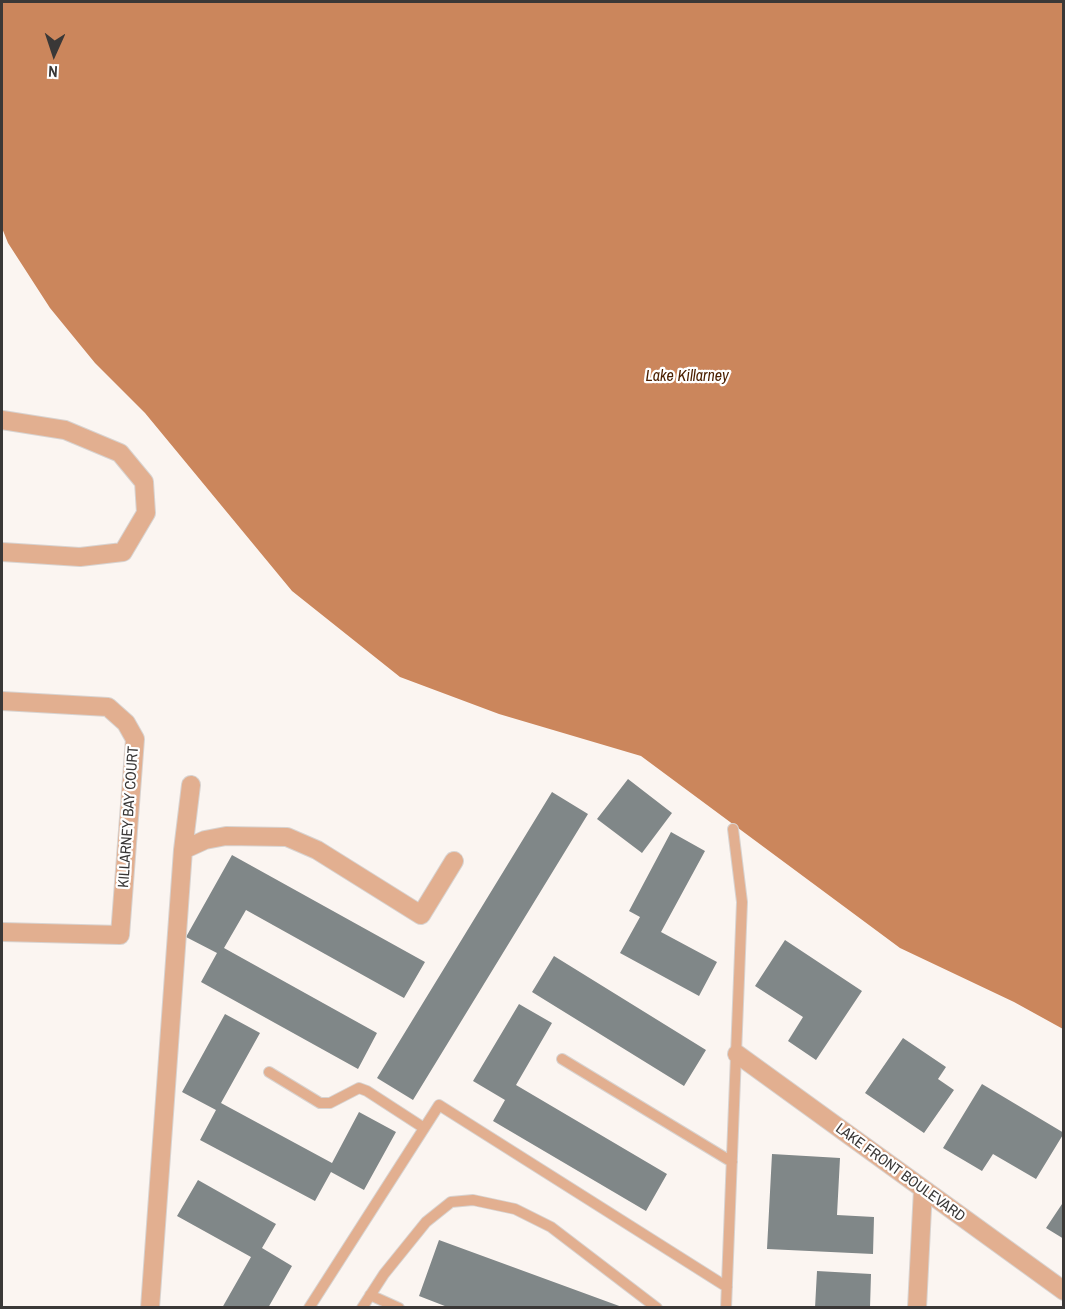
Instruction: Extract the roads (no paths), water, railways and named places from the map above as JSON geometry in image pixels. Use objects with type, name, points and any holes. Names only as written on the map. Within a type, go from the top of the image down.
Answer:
[{"type":"street","points":[[2,420],[65,430],[120,453],[144,482],[146,513],[123,552],[80,557],[2,552]]},
{"type":"street","name":"KILLARNEY BAY COURT","points":[[2,701],[108,707],[126,723],[135,739],[120,935],[2,932]]},
{"type":"street","points":[[150,1308],[183,850],[191,785]]},
{"type":"street","points":[[183,850],[206,840],[226,836],[287,837],[317,850],[421,915],[454,861]]},
{"type":"street","name":"LAKE FRONT BOULEVARD","points":[[737,1054],[1064,1291]]},
{"type":"street","points":[[917,1308],[923,1189]]},
{"type":"lane","points":[[726,1308],[742,902],[733,829]]},
{"type":"lane","points":[[562,1059],[732,1162]]},
{"type":"lane","points":[[269,1072],[320,1103],[330,1104],[359,1088],[424,1128]]},
{"type":"lane","points":[[309,1308],[439,1105],[727,1287]]},
{"type":"lane","points":[[362,1308],[426,1222],[451,1202],[473,1200],[515,1209],[551,1227],[657,1308]]},
{"type":"lane","points":[[370,1295],[399,1308]]},
{"type":"water","name":"Lake Killarney","points":[[2,2],[1063,2],[1063,1029],[1014,1002],[900,948],[641,756],[499,714],[400,677],[292,591],[145,413],[95,363],[50,308],[8,243],[2,228]]}]
